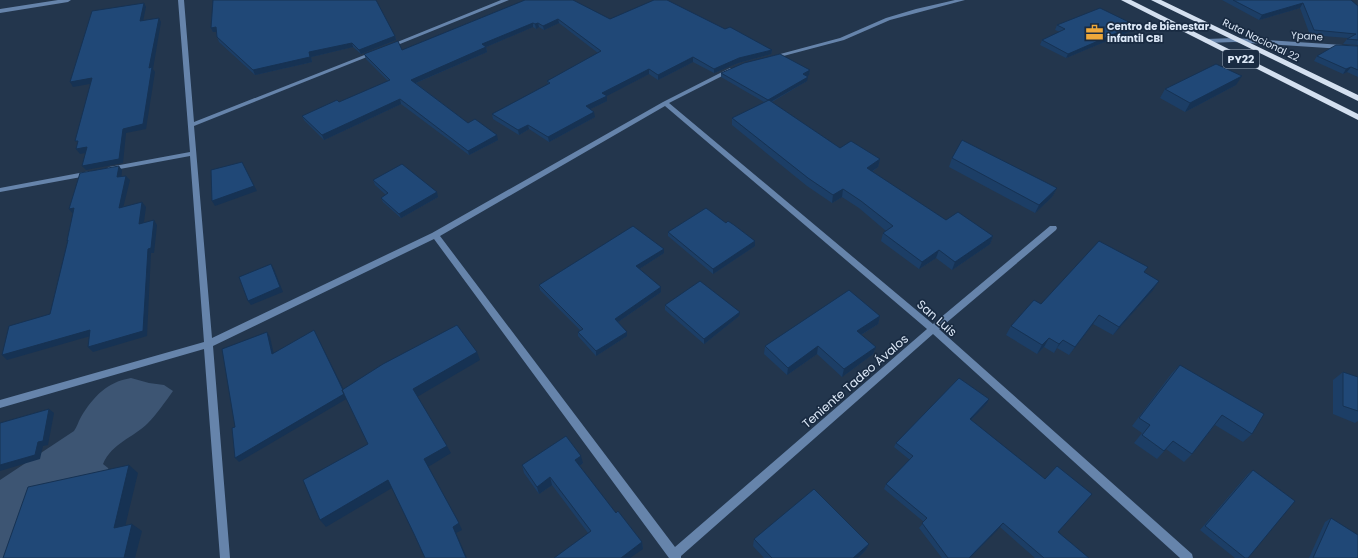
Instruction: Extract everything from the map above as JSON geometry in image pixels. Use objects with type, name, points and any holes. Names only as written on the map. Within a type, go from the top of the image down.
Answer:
[{"type":"highway","name":"PY22","points":[[1125,0],[1358,117]]},
{"type":"highway","name":"Ruta Nacional 22","points":[[1155,0],[1234,40],[1358,98]]},
{"type":"street","points":[[0,11],[68,0]]},
{"type":"street","points":[[181,0],[225,558]]},
{"type":"street","points":[[191,125],[506,0]]},
{"type":"street","points":[[762,60],[842,39],[888,19],[918,10],[962,0]]},
{"type":"street","name":"Ypane","points":[[1206,41],[1234,40],[1358,48]]},
{"type":"street","points":[[0,404],[208,344],[435,235],[665,103],[734,68]]},
{"type":"street","name":"San Luis","points":[[665,103],[933,329],[1188,558]]},
{"type":"street","points":[[0,190],[193,153]]},
{"type":"street","name":"Teniente Tadeo Ávalos","points":[[675,557],[933,329],[1053,228]]},
{"type":"street","points":[[435,235],[675,557]]},
{"type":"shaded area","points":[[131,378],[164,385],[173,391],[148,423],[117,446],[107,457],[103,464],[108,468],[110,473],[6,558],[0,558],[0,480],[74,431],[90,403],[108,387],[122,380]]},
{"type":"building","points":[[213,0],[376,0],[395,36],[359,50],[352,43],[309,52],[310,57],[253,70],[217,37],[216,27],[211,28]]},
{"type":"building","points":[[525,0],[573,0],[610,19],[654,0],[667,0],[725,29],[730,27],[772,50],[739,58],[714,69],[693,57],[658,75],[649,69],[602,93],[607,96],[586,106],[594,112],[548,137],[528,125],[518,130],[492,114],[550,83],[547,81],[601,51],[558,19],[543,26],[538,23],[533,23],[482,44],[486,47],[411,80],[468,123],[475,119],[497,135],[468,151],[400,99],[322,135],[302,116],[337,100],[339,102],[390,80],[364,54],[398,41],[402,50]]},
{"type":"building","points":[[1233,0],[1351,0],[1358,6],[1358,40],[1347,39],[1356,34],[1314,30],[1303,3],[1262,15]]},
{"type":"building","points":[[144,3],[140,21],[159,18],[149,68],[152,67],[143,124],[123,129],[119,159],[82,166],[87,147],[76,149],[78,141],[75,141],[92,78],[70,82],[92,11]]},
{"type":"building","points":[[1100,8],[1135,25],[1068,54],[1042,40],[1065,29],[1057,25]]},
{"type":"building","points":[[1336,45],[1358,46],[1358,70],[1351,67],[1346,69],[1317,56]]},
{"type":"building","points":[[780,54],[810,70],[803,74],[808,77],[768,100],[721,73],[744,63]]},
{"type":"building","points":[[1216,64],[1242,76],[1190,103],[1165,89]]},
{"type":"building","points":[[769,100],[840,148],[851,141],[880,159],[867,168],[946,220],[958,212],[993,236],[955,262],[939,250],[922,262],[883,233],[893,226],[861,201],[843,189],[833,195],[808,178],[732,118]]},
{"type":"building","points":[[962,140],[1057,188],[1039,205],[952,158]]},
{"type":"building","points":[[242,162],[254,186],[212,201],[211,170]]},
{"type":"building","points":[[402,164],[437,192],[399,214],[381,198],[388,193],[373,180]]},
{"type":"building","points":[[119,166],[117,177],[126,176],[119,208],[142,202],[139,224],[154,220],[151,248],[148,249],[143,331],[88,347],[90,330],[2,355],[9,326],[50,314],[68,240],[67,241],[74,208],[69,209],[80,173]]},
{"type":"building","points":[[706,208],[726,223],[728,221],[734,225],[755,241],[713,269],[668,232]]},
{"type":"building","points":[[633,226],[664,249],[636,266],[661,287],[615,319],[627,332],[596,351],[578,332],[583,329],[539,285]]},
{"type":"building","points":[[1099,241],[1148,267],[1144,272],[1159,281],[1119,327],[1099,315],[1075,347],[1063,340],[1059,344],[1049,338],[1042,345],[1011,326],[1034,300],[1041,304]]},
{"type":"building","points":[[271,264],[280,287],[248,301],[239,277]]},
{"type":"building","points":[[700,281],[740,312],[704,339],[665,305]]},
{"type":"building","points":[[849,290],[880,316],[857,331],[876,347],[844,369],[818,346],[788,368],[765,346]]},
{"type":"building","points":[[457,325],[477,352],[413,389],[447,446],[424,459],[459,523],[453,527],[466,558],[425,558],[388,480],[320,520],[303,480],[368,444],[342,390],[383,364]]},
{"type":"building","points":[[314,330],[344,394],[235,458],[232,428],[235,427],[222,349],[267,332],[272,354]]},
{"type":"building","points":[[1180,365],[1264,414],[1252,434],[1222,415],[1192,454],[1173,441],[1164,451],[1142,435],[1150,425],[1139,418]]},
{"type":"building","points":[[1343,372],[1358,377],[1358,411],[1343,406]]},
{"type":"building","points":[[959,378],[989,399],[970,419],[1045,479],[1057,466],[1092,494],[1058,532],[1089,558],[1044,558],[1003,523],[969,558],[948,558],[922,523],[927,518],[886,484],[913,456],[896,443]]},
{"type":"building","points":[[49,409],[43,441],[38,442],[35,455],[0,465],[0,423]]},
{"type":"building","points":[[566,436],[581,456],[575,460],[616,513],[618,511],[642,542],[621,558],[554,558],[591,531],[550,477],[537,487],[522,465]]},
{"type":"building","points":[[129,465],[114,528],[132,524],[124,558],[3,558],[28,487]]},
{"type":"building","points":[[1253,470],[1295,501],[1248,558],[1245,558],[1205,526]]},
{"type":"building","points":[[814,489],[869,544],[853,558],[772,558],[754,539]]},
{"type":"building","points":[[1331,518],[1358,535],[1358,558],[1313,558]]},
{"type":"place","name":"Centro de bienestar infantil CBI","points":[[1094,32]]}]
